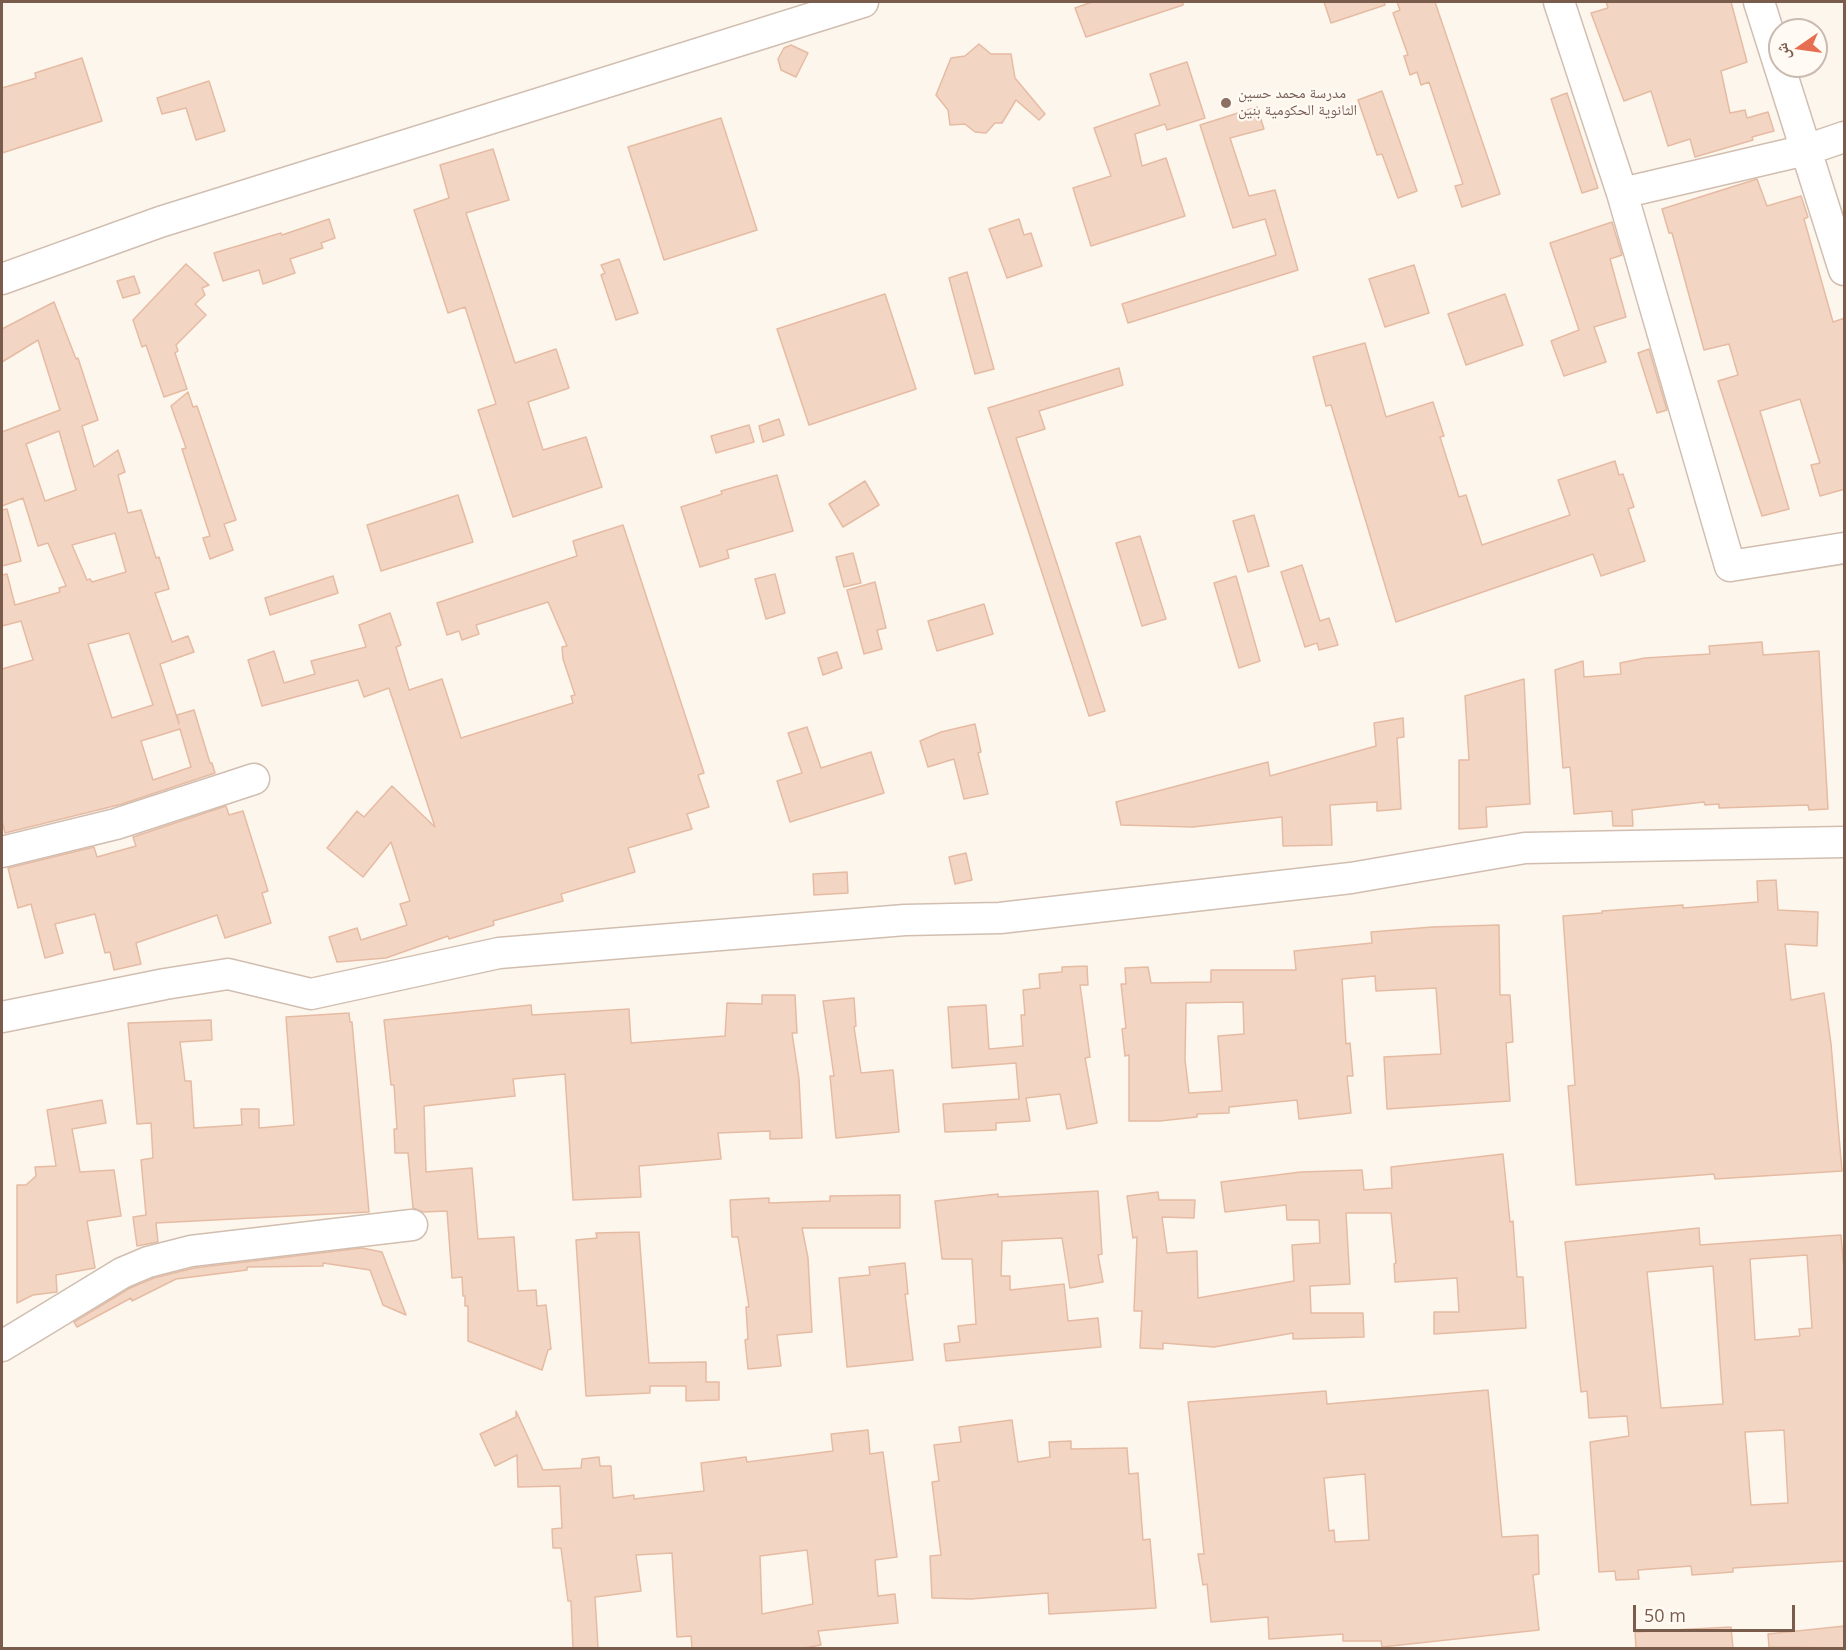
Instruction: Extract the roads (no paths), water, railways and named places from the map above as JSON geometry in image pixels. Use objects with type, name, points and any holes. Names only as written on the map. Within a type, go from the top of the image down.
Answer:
[{"type":"street","points":[[2,279],[160,222],[863,2]]},
{"type":"street","points":[[1559,2],[1622,192],[1730,566],[1845,549]]},
{"type":"street","points":[[1759,2],[1845,270]]},
{"type":"street","points":[[1622,192],[1806,150],[1845,137]]},
{"type":"street","points":[[2,852],[116,824],[254,779]]},
{"type":"street","points":[[2,1017],[165,984],[228,974],[311,994],[499,953],[905,920],[1000,918],[1351,878],[1525,848],[1845,842]]},
{"type":"street","points":[[2,1346],[122,1273],[148,1262],[191,1251],[412,1225]]},
{"type":"place","name":"مدرسة محمد حسين الثانوية الحكومية بنين","points":[[1226,103]]}]
